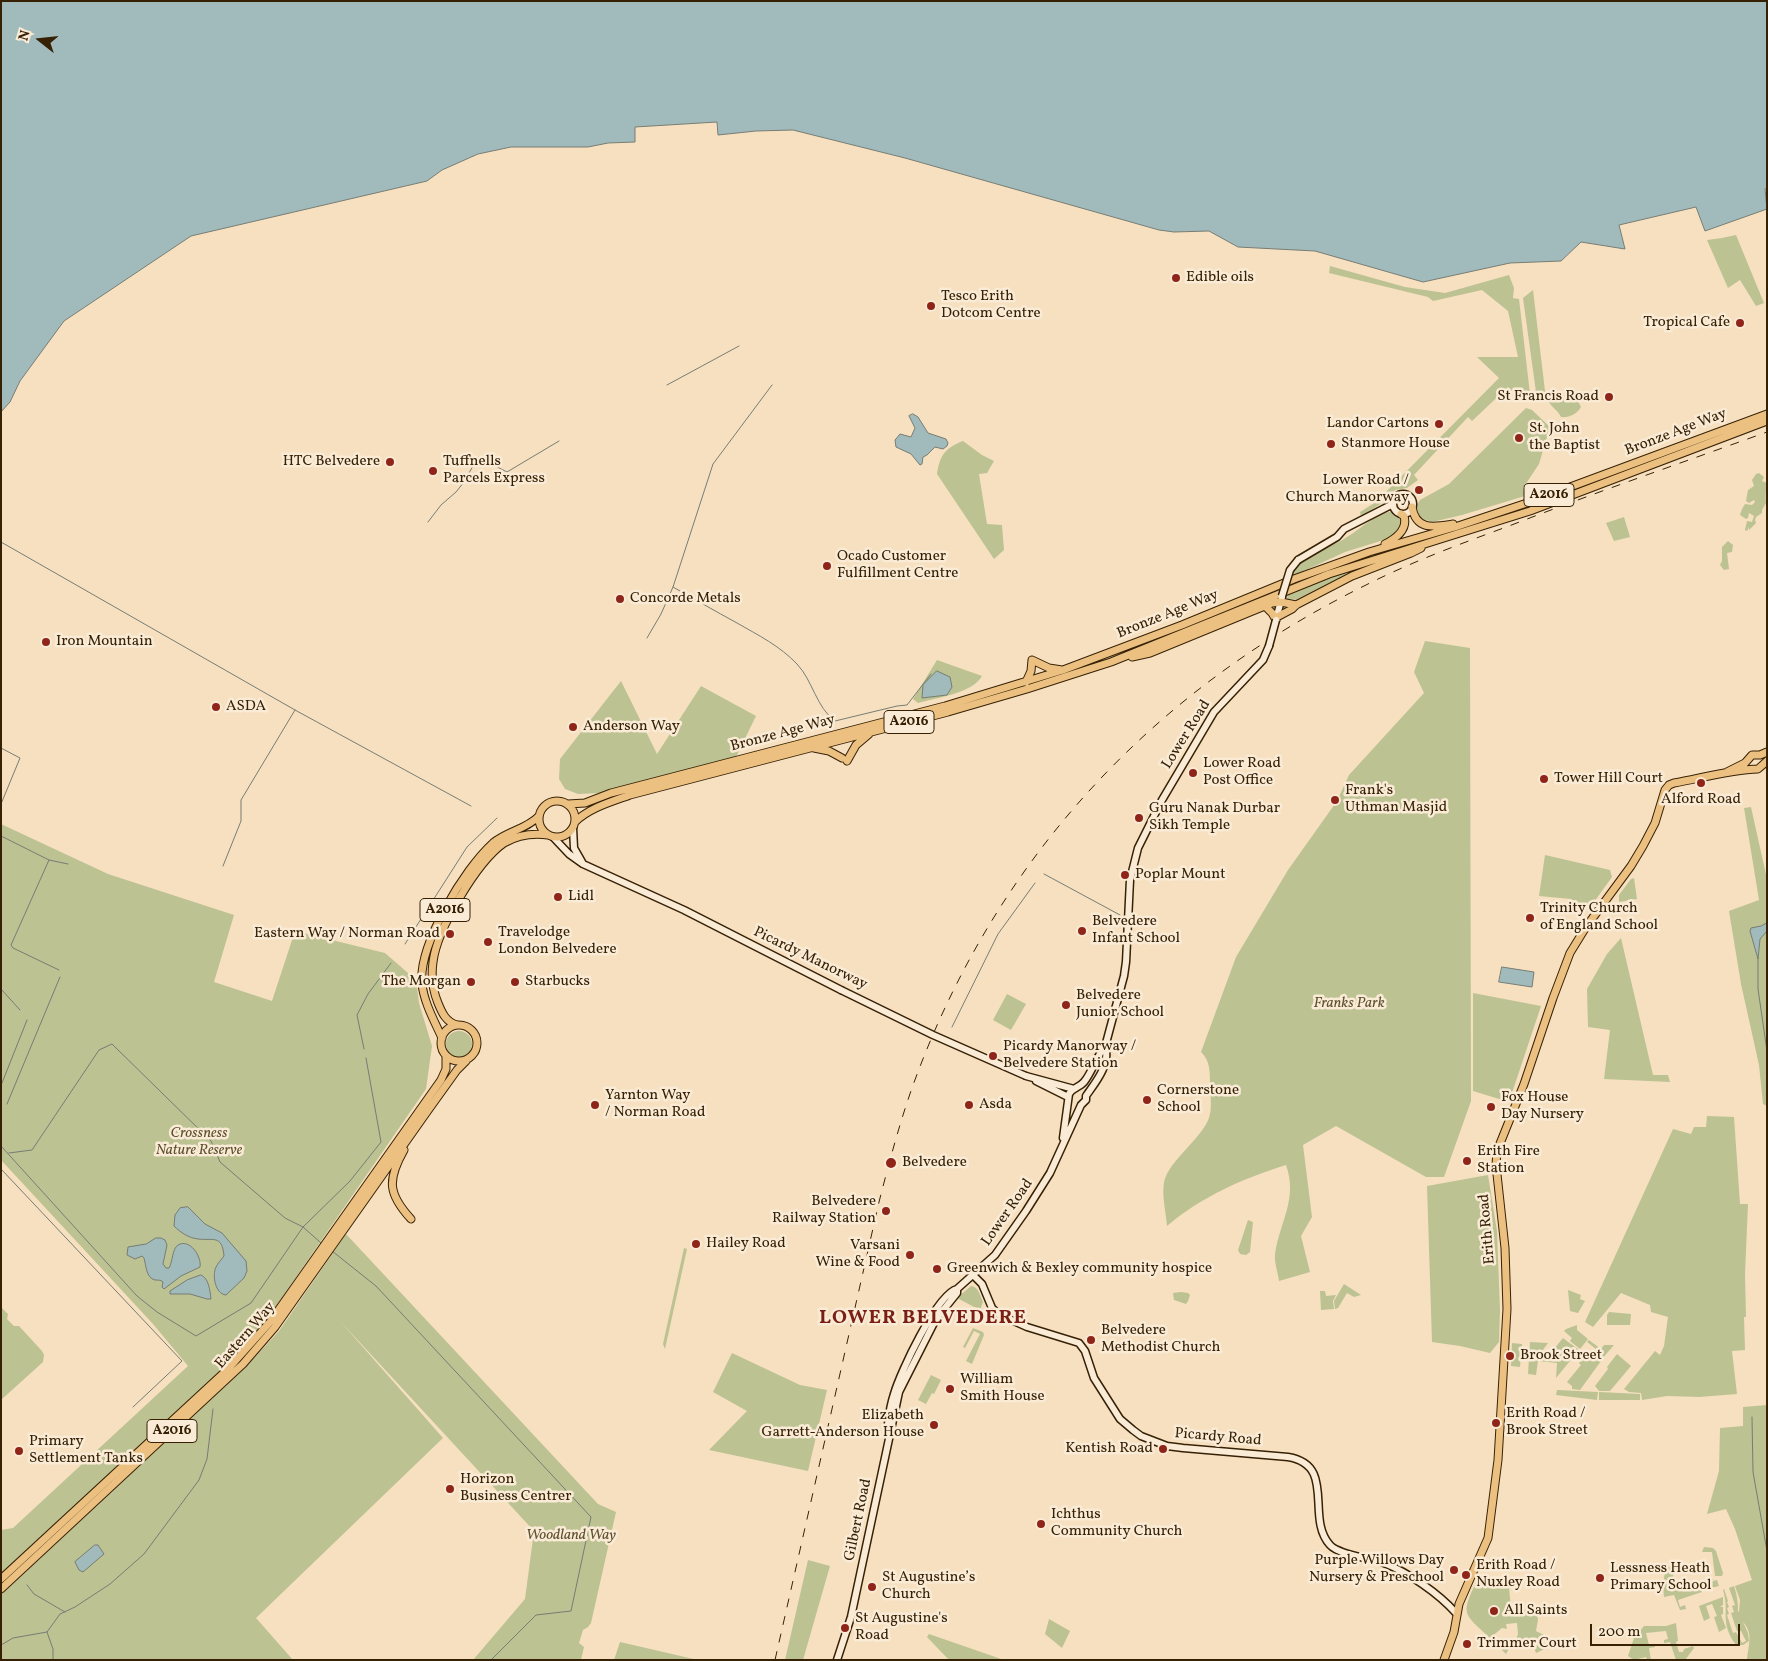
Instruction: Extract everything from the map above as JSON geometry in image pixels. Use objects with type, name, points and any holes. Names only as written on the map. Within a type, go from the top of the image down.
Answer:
[{"type":"main road","name":"Bronze Age Way","points":[[568,804],[575,805],[610,793],[945,706],[1094,660],[1182,626],[1294,579],[1369,552],[1536,500],[1767,414]]},
{"type":"main road","name":"Bronze Age Way","points":[[574,825],[581,816],[630,795],[872,732],[1027,689],[1111,662],[1305,583],[1436,539],[1530,511],[1767,421]]},
{"type":"main road","points":[[1369,552],[1396,538],[1405,524],[1404,516],[1396,510],[1394,504],[1396,497],[1404,494],[1410,497],[1416,518],[1420,523],[1427,526],[1473,521]]},
{"type":"main road","name":"Lower Road","points":[[1062,1147],[1069,1094],[1091,1072],[1101,1051],[1105,1047],[1124,976],[1132,868],[1141,841],[1162,800],[1214,712],[1262,660],[1269,646],[1290,570],[1298,560],[1337,537],[1344,529],[1394,504]]},
{"type":"main road","points":[[1401,514],[1408,512],[1412,507]]},
{"type":"main road","points":[[1265,606],[1276,618],[1332,585],[1411,553],[1436,539]]},
{"type":"main road","points":[[1111,662],[1150,653],[1281,599],[1296,605]]},
{"type":"main road","points":[[1026,682],[1031,671],[1032,660],[1049,668],[1063,670]]},
{"type":"main road","points":[[813,748],[829,751],[845,759],[856,745],[872,732]]},
{"type":"main road","points":[[1763,753],[1765,762],[1758,769],[1752,768],[1738,772],[1727,772],[1745,763],[1754,754],[1763,753]]},
{"type":"main road","points":[[1748,760],[1749,766],[1752,768]]},
{"type":"main road","name":"Erith Road","points":[[1444,1660],[1454,1632],[1456,1613],[1461,1598],[1488,1538],[1499,1450],[1507,1309],[1504,1238],[1496,1165],[1498,1151],[1524,1084],[1570,952],[1643,846],[1655,823],[1667,787],[1674,783],[1727,772]]},
{"type":"main road","points":[[574,825],[563,836],[551,836],[539,825],[539,816],[542,809],[551,802],[558,801],[568,804],[574,811],[574,825],[573,841],[574,848],[583,864]]},
{"type":"main road","name":"A2016","points":[[442,1038],[422,985],[424,961],[438,925],[452,897],[482,854],[496,841],[517,829],[533,823],[539,816]]},
{"type":"main road","name":"A2016","points":[[457,1025],[448,1021],[443,1015],[435,995],[433,962],[442,932],[456,904],[473,878],[496,850],[505,843],[522,836],[540,834],[551,836]]},
{"type":"main road","name":"Picardy Manorway","points":[[551,836],[569,854],[583,864],[666,902],[933,1035],[1026,1076],[1069,1099]]},
{"type":"main road","points":[[457,1025],[466,1026],[471,1029],[477,1039],[476,1051],[466,1061],[456,1062],[446,1056],[442,1047],[442,1038],[447,1029],[457,1025]]},
{"type":"main road","name":"Lower Road","points":[[960,1286],[995,1255],[1050,1173],[1081,1105],[1086,1100],[1086,1096],[1105,1062],[1107,1053],[1105,1047]]},
{"type":"main road","name":"Eastern Way","points":[[332,1240],[441,1080],[446,1069],[446,1056]]},
{"type":"main road","name":"Eastern Way","points":[[1,1579],[228,1369],[270,1322],[457,1070],[466,1061]]},
{"type":"main road","name":"Picardy Manorway","points":[[1026,1076],[1076,1088]]},
{"type":"main road","points":[[1076,1088],[1083,1090],[1086,1096]]},
{"type":"main road","points":[[1069,1099],[1074,1105],[1081,1105]]},
{"type":"main road","points":[[411,1219],[398,1204],[394,1196],[393,1178],[401,1156],[429,1109]]},
{"type":"main road","name":"Eastern Way","points":[[1,1589],[243,1364],[275,1327],[322,1254]]},
{"type":"main road","name":"Picardy Road","points":[[973,1275],[982,1284],[992,1308],[998,1314],[1027,1327],[1079,1343],[1085,1351],[1094,1378],[1120,1419],[1141,1436],[1166,1446],[1288,1457],[1307,1463],[1311,1467],[1317,1481],[1320,1528],[1331,1546],[1339,1552],[1373,1560],[1401,1571],[1447,1603],[1456,1613]]},
{"type":"main road","name":"Gilbert Road","points":[[837,1660],[851,1617],[890,1428],[888,1424],[891,1404],[900,1377],[932,1315],[943,1300],[960,1286]]},
{"type":"green space","points":[[1736,235],[1764,303],[1756,306],[1740,280],[1728,288],[1707,240]]},
{"type":"green space","points":[[1330,266],[1405,287],[1445,293],[1509,275],[1514,288],[1513,298],[1519,299],[1530,394],[1522,400],[1508,387],[1472,421],[1468,417],[1414,475],[1418,480],[1407,488],[1395,490],[1387,500],[1361,516],[1360,512],[1376,502],[1499,378],[1477,357],[1518,357],[1508,311],[1482,290],[1433,301],[1428,297],[1329,273]]},
{"type":"green space","points":[[1533,290],[1545,391],[1549,396],[1536,392],[1523,298]]},
{"type":"green space","points":[[1576,397],[1581,407],[1575,414],[1567,417],[1561,417],[1548,400]]},
{"type":"green space","points":[[1526,408],[1532,410],[1550,427],[1539,464],[1523,488],[1525,496],[1432,522],[1420,518],[1416,506],[1420,500],[1449,484]]},
{"type":"green space","points":[[963,441],[994,461],[987,473],[979,474],[987,524],[1002,525],[1004,550],[994,559],[937,474],[944,453],[952,446]]},
{"type":"green space","points":[[1759,473],[1764,477],[1762,481],[1767,483],[1766,503],[1762,513],[1756,517],[1756,523],[1749,530],[1749,527],[1747,531],[1745,530],[1747,521],[1752,522],[1754,516],[1749,513],[1746,519],[1740,515],[1745,504],[1752,505],[1755,502],[1754,500],[1749,503],[1746,501],[1748,490],[1754,486],[1752,480]]},
{"type":"green space","points":[[1394,511],[1400,515],[1401,521],[1399,531],[1390,538],[1345,552],[1293,576],[1293,572],[1298,565],[1311,555],[1340,541],[1375,518]]},
{"type":"green space","points":[[1624,517],[1630,537],[1614,541],[1606,523]]},
{"type":"green space","points":[[1728,541],[1733,545],[1732,552],[1727,553],[1729,569],[1724,570],[1720,565],[1722,561],[1722,547]]},
{"type":"green space","points":[[1389,556],[1389,558],[1347,574],[1298,600],[1287,599],[1288,593],[1304,586]]},
{"type":"green space","name":"Franks Park","points":[[1425,641],[1470,648],[1471,1101],[1444,1177],[1426,1177],[1336,1126],[1303,1145],[1312,1217],[1301,1236],[1310,1272],[1279,1281],[1275,1254],[1289,1199],[1289,1177],[1286,1165],[1254,1176],[1209,1197],[1167,1226],[1163,1194],[1164,1181],[1170,1169],[1208,1121],[1211,1103],[1210,1071],[1208,1062],[1201,1052],[1236,957],[1288,870],[1337,801],[1349,775],[1424,693],[1414,672]]},
{"type":"green space","points":[[937,660],[982,676],[971,687],[963,691],[918,703],[913,699]]},
{"type":"green space","points":[[621,681],[657,754],[701,686],[756,716],[736,757],[600,793],[578,794],[565,789],[559,779],[560,759]]},
{"type":"green space","points":[[1751,807],[1767,879],[1767,1106],[1763,1104],[1759,1065],[1741,984],[1729,911],[1759,900],[1744,808]]},
{"type":"green space","name":"Crossness Nature Reserve","points":[[1,824],[108,874],[234,915],[214,982],[272,1001],[295,931],[385,953],[416,980],[419,1003],[432,1046],[426,1089],[265,1322],[226,1366],[1,1574],[1,1530],[13,1528],[188,1366],[153,1324],[1,1160]]},
{"type":"green space","points":[[1545,855],[1610,870],[1612,877],[1589,909],[1571,899],[1539,896]]},
{"type":"green space","points":[[1634,878],[1637,899],[1619,902],[1619,895],[1631,879]]},
{"type":"green space","points":[[1621,938],[1653,1075],[1668,1075],[1670,1082],[1604,1079],[1610,1030],[1588,1027],[1587,989],[1607,954]]},
{"type":"green space","points":[[1473,993],[1541,1006],[1509,1102],[1473,1091]]},
{"type":"green space","points":[[1007,994],[1026,1004],[1011,1030],[993,1020]]},
{"type":"green space","points":[[459,1031],[468,1035],[472,1044],[468,1053],[459,1057],[450,1053],[446,1044],[450,1035]]},
{"type":"green space","points":[[1707,1116],[1734,1117],[1740,1204],[1748,1204],[1745,1274],[1746,1317],[1744,1317],[1745,1350],[1732,1351],[1737,1394],[1699,1397],[1667,1396],[1642,1400],[1641,1393],[1629,1392],[1624,1389],[1655,1351],[1660,1355],[1664,1346],[1668,1317],[1651,1312],[1650,1305],[1621,1293],[1593,1327],[1585,1322],[1673,1129],[1691,1134],[1694,1127],[1706,1127]]},
{"type":"green space","points":[[1488,1175],[1497,1231],[1500,1311],[1499,1342],[1490,1353],[1432,1342],[1427,1186]]},
{"type":"green space","points":[[1248,1220],[1253,1222],[1250,1252],[1246,1255],[1240,1254],[1238,1250]]},
{"type":"green space","name":"Woodland Way","points":[[346,1234],[598,1504],[616,1512],[591,1623],[583,1630],[579,1643],[584,1647],[581,1660],[473,1660],[525,1599],[534,1531],[340,1321],[443,1438],[256,1618],[293,1660],[1,1660],[1,1595],[245,1368],[279,1331]]},
{"type":"green space","points":[[684,1248],[687,1249],[665,1349],[663,1344]]},
{"type":"green space","points":[[1344,1284],[1361,1295],[1354,1297],[1347,1293],[1338,1308],[1335,1309],[1334,1301]]},
{"type":"green space","points":[[971,1286],[978,1290],[983,1302],[980,1310],[957,1298]]},
{"type":"green space","points":[[1568,1290],[1581,1295],[1580,1299],[1585,1301],[1578,1313],[1570,1311]]},
{"type":"green space","points":[[1320,1291],[1325,1291],[1326,1296],[1336,1295],[1333,1301],[1334,1309],[1321,1310]]},
{"type":"green space","points":[[1181,1292],[1190,1295],[1186,1304],[1174,1300],[1173,1293]]},
{"type":"green space","points":[[1,1307],[8,1314],[7,1319],[14,1326],[19,1326],[44,1355],[43,1362],[1,1400]]},
{"type":"green space","points":[[1609,1312],[1631,1314],[1630,1325],[1607,1325],[1607,1315]]},
{"type":"green space","points":[[1577,1325],[1577,1330],[1588,1339],[1580,1349],[1570,1341],[1572,1338],[1564,1331]]},
{"type":"green space","points":[[973,1328],[983,1332],[984,1335],[972,1364],[966,1361],[980,1334],[974,1331],[965,1348],[963,1347]]},
{"type":"green space","points":[[1563,1338],[1579,1350],[1556,1378],[1557,1363],[1538,1361],[1536,1375],[1528,1374],[1530,1342],[1548,1343],[1539,1355],[1545,1360]]},
{"type":"green space","points":[[1589,1340],[1601,1349],[1604,1345],[1614,1345],[1602,1359],[1594,1353],[1596,1349],[1587,1342]]},
{"type":"green space","points":[[1512,1343],[1522,1344],[1520,1367],[1511,1366]]},
{"type":"green space","points":[[1589,1351],[1601,1361],[1580,1390],[1572,1389],[1572,1386],[1567,1382],[1581,1365],[1579,1363]]},
{"type":"green space","points":[[732,1353],[800,1385],[827,1390],[808,1471],[709,1450],[747,1411],[713,1392]]},
{"type":"green space","points":[[1617,1354],[1631,1366],[1610,1391],[1599,1391],[1595,1386]]},
{"type":"green space","points":[[931,1375],[941,1380],[926,1404],[918,1400]]},
{"type":"green space","points":[[1557,1390],[1598,1392],[1597,1400],[1556,1395]]},
{"type":"green space","points":[[1599,1392],[1640,1394],[1640,1400],[1599,1400]]},
{"type":"green space","points":[[1767,1405],[1767,1660],[1747,1660],[1750,1640],[1748,1631],[1743,1622],[1749,1641],[1743,1645],[1736,1645],[1726,1623],[1723,1590],[1728,1601],[1729,1607],[1727,1608],[1729,1614],[1727,1615],[1733,1633],[1736,1632],[1742,1643],[1746,1641],[1741,1631],[1737,1631],[1731,1613],[1734,1612],[1732,1606],[1735,1605],[1729,1588],[1734,1586],[1739,1612],[1740,1600],[1735,1586],[1752,1580],[1735,1529],[1726,1509],[1707,1514],[1719,1471],[1720,1428],[1743,1426],[1743,1407]]},
{"type":"green space","points":[[1704,1547],[1713,1548],[1716,1551],[1723,1573],[1722,1576],[1715,1576],[1712,1552],[1702,1552]]},
{"type":"green space","points":[[808,1560],[830,1566],[803,1660],[785,1660]]},
{"type":"green space","points":[[1666,1566],[1673,1568],[1673,1584],[1714,1579],[1709,1582],[1717,1580],[1719,1586],[1702,1590],[1702,1592],[1678,1600],[1680,1607],[1685,1605],[1686,1609],[1680,1610],[1674,1595],[1664,1597],[1663,1584]]},
{"type":"green space","points":[[1477,1580],[1507,1585],[1509,1587],[1511,1610],[1536,1609],[1538,1620],[1536,1631],[1546,1636],[1543,1641],[1547,1648],[1536,1653],[1534,1647],[1538,1645],[1534,1639],[1530,1639],[1511,1645],[1506,1654],[1492,1640],[1494,1638],[1509,1640],[1510,1637],[1513,1641],[1517,1641],[1517,1623],[1506,1624],[1507,1629],[1502,1628],[1490,1638],[1474,1623],[1469,1617],[1467,1607]]},
{"type":"green space","points":[[1723,1597],[1723,1605],[1720,1607],[1723,1607],[1723,1614],[1721,1615],[1726,1628],[1719,1632],[1714,1617],[1717,1616],[1712,1604],[1706,1606],[1710,1618],[1704,1621],[1699,1606]]},
{"type":"green space","points":[[1049,1619],[1070,1631],[1062,1648],[1045,1634]]},
{"type":"green space","points":[[1676,1623],[1678,1641],[1676,1642],[1679,1652],[1683,1652],[1684,1649],[1693,1646],[1694,1648],[1685,1660],[1676,1660],[1670,1642],[1664,1643],[1664,1640],[1668,1639],[1666,1631],[1646,1633],[1649,1645],[1655,1644],[1655,1647],[1649,1648],[1651,1660],[1647,1660],[1646,1657],[1634,1660],[1628,1656],[1634,1638],[1644,1626],[1666,1626]]},
{"type":"green space","points":[[929,1634],[1004,1660],[949,1660],[927,1637]]},
{"type":"green space","points":[[620,1642],[698,1660],[614,1660]]},
{"type":"water","points":[[1,1],[1767,1],[1767,188],[1765,189],[1767,209],[1705,231],[1696,207],[1619,225],[1625,249],[1581,242],[1561,261],[1510,263],[1423,282],[1315,251],[1238,247],[1209,231],[1174,232],[1159,230],[905,158],[793,130],[718,135],[717,122],[635,127],[635,142],[608,143],[588,147],[511,147],[478,154],[442,170],[427,181],[191,236],[64,321],[20,381],[10,402],[1,412]]},
{"type":"water","points":[[913,414],[918,417],[928,433],[946,439],[948,443],[943,449],[935,447],[923,457],[922,464],[920,465],[911,454],[896,447],[895,440],[900,434],[911,437],[915,428],[909,416]]},
{"type":"water","points":[[937,671],[950,677],[952,687],[947,695],[922,698],[923,685]]},
{"type":"water","points":[[1767,923],[1767,931],[1760,939],[1758,959],[1750,931],[1751,928]]},
{"type":"water","points":[[1502,967],[1534,972],[1532,987],[1499,982]]},
{"type":"water","points":[[188,1207],[205,1224],[222,1233],[246,1261],[247,1271],[244,1278],[226,1295],[219,1291],[215,1284],[215,1270],[224,1256],[219,1241],[191,1238],[174,1226],[175,1215],[180,1208]]},
{"type":"water","points":[[156,1238],[165,1240],[167,1245],[163,1264],[166,1268],[169,1268],[176,1247],[182,1244],[191,1246],[199,1258],[200,1267],[181,1276],[164,1289],[162,1287],[163,1282],[150,1277],[142,1256],[135,1259],[127,1255],[128,1247],[146,1244]]},
{"type":"water","points":[[201,1275],[210,1289],[211,1299],[190,1294],[170,1294],[170,1291],[187,1280]]},
{"type":"water","points":[[95,1545],[98,1545],[104,1554],[83,1572],[79,1570],[75,1562]]},
{"type":"waterway","points":[[667,385],[739,346]]},
{"type":"waterway","points":[[647,638],[661,614],[673,587],[713,464],[772,385]]},
{"type":"waterway","points":[[428,522],[441,505],[464,482],[478,457],[507,472],[559,441]]},
{"type":"waterway","points":[[1,542],[295,710],[471,806]]},
{"type":"waterway","points":[[673,587],[776,646],[797,664],[807,678],[823,709],[835,721],[907,705],[931,674]]},
{"type":"waterway","points":[[223,866],[241,821],[241,800],[295,710]]},
{"type":"waterway","points":[[1,748],[20,758],[1,804]]},
{"type":"waterway","points":[[405,944],[467,847],[497,818]]},
{"type":"waterway","points":[[1,836],[49,860],[68,864]]},
{"type":"waterway","points":[[49,860],[11,945],[13,948],[59,970]]},
{"type":"waterway","points":[[1044,874],[1120,915]]},
{"type":"waterway","points":[[952,1027],[998,934],[1035,883]]},
{"type":"waterway","points":[[1758,959],[1758,989],[1767,1051]]},
{"type":"waterway","points":[[364,1049],[357,1015],[368,994],[391,963]]},
{"type":"waterway","points":[[7,1104],[60,977]]},
{"type":"waterway","points":[[1,989],[20,1010]]},
{"type":"waterway","points":[[2,1083],[27,1020]]},
{"type":"waterway","points":[[9,1153],[32,1150],[99,1050],[112,1044],[211,1141],[220,1162],[285,1218],[303,1227],[321,1243]]},
{"type":"waterway","points":[[1,1146],[137,1296],[157,1312],[196,1336],[251,1303],[303,1227],[350,1181],[381,1142],[366,1058]]},
{"type":"waterway","points":[[1,1169],[182,1361],[133,1407]]},
{"type":"waterway","points":[[332,1251],[376,1286],[591,1517],[571,1611],[536,1615],[491,1660]]},
{"type":"waterway","points":[[1,1645],[13,1638],[47,1632],[60,1614],[75,1607],[110,1584],[144,1554],[199,1480],[207,1459],[213,1409]]},
{"type":"waterway","points":[[1752,1417],[1753,1472],[1767,1551]]},
{"type":"waterway","points":[[27,1585],[34,1594],[65,1612]]},
{"type":"waterway","points":[[47,1632],[53,1649],[53,1660]]},
{"type":"railway","points":[[775,1660],[879,1202],[907,1102],[946,1006],[987,929],[1034,858],[1088,792],[1148,732],[1214,677],[1286,629],[1364,586],[1436,554],[1767,432]]},
{"type":"place","name":"Edible oils","points":[[1176,278]]},
{"type":"place","name":"Tesco Erith Dotcom Centre","points":[[931,306]]},
{"type":"place","name":"Tropical Cafe","points":[[1740,323]]},
{"type":"place","name":"St Francis Road","points":[[1609,397]]},
{"type":"place","name":"Landor Cartons","points":[[1439,424]]},
{"type":"place","name":"St. John the Baptist","points":[[1519,438]]},
{"type":"place","name":"Stanmore House","points":[[1331,444]]},
{"type":"place","name":"HTC Belvedere","points":[[390,462]]},
{"type":"place","name":"Tuffnells Parcels Express","points":[[433,471]]},
{"type":"place","name":"Lower Road / Church Manorway","points":[[1419,490]]},
{"type":"place","name":"Ocado Customer Fulfillment Centre","points":[[827,566]]},
{"type":"place","name":"Concorde Metals","points":[[620,599]]},
{"type":"place","name":"Iron Mountain","points":[[46,642]]},
{"type":"place","name":"ASDA","points":[[216,707]]},
{"type":"place","name":"Anderson Way","points":[[573,727]]},
{"type":"place","name":"Lower Road Post Office","points":[[1193,773]]},
{"type":"place","name":"Tower Hill Court","points":[[1544,779]]},
{"type":"place","name":"Alford Road","points":[[1701,783]]},
{"type":"place","name":"Frank's Uthman Masjid","points":[[1335,800]]},
{"type":"place","name":"Guru Nanak Durbar Sikh Temple","points":[[1139,818]]},
{"type":"place","name":"Poplar Mount","points":[[1125,875]]},
{"type":"place","name":"Lidl","points":[[558,897]]},
{"type":"place","name":"Trinity Church of England School","points":[[1530,918]]},
{"type":"place","name":"Belvedere Infant School","points":[[1082,931]]},
{"type":"place","name":"Eastern Way / Norman Road","points":[[450,934]]},
{"type":"place","name":"Travelodge London Belvedere","points":[[488,942]]},
{"type":"place","name":"The Morgan","points":[[471,982]]},
{"type":"place","name":"Starbucks","points":[[515,982]]},
{"type":"place","name":"Belvedere Junior School","points":[[1066,1005]]},
{"type":"place","name":"Picardy Manorway / Belvedere Station","points":[[993,1056]]},
{"type":"place","name":"Cornerstone School","points":[[1147,1100]]},
{"type":"place","name":"Yarnton Way / Norman Road","points":[[595,1105]]},
{"type":"place","name":"Asda","points":[[969,1105]]},
{"type":"place","name":"Fox House Day Nursery","points":[[1491,1107]]},
{"type":"place","name":"Erith Fire Station","points":[[1467,1161]]},
{"type":"place","name":"Belvedere","points":[[891,1163]]},
{"type":"place","name":"Belvedere Railway Station","points":[[886,1211]]},
{"type":"place","name":"Hailey Road","points":[[696,1244]]},
{"type":"place","name":"Varsani Wine & Food","points":[[910,1255]]},
{"type":"place","name":"Greenwich & Bexley community hospice","points":[[937,1269]]},
{"type":"place","name":"Belvedere Methodist Church","points":[[1091,1340]]},
{"type":"place","name":"Brook Street","points":[[1510,1356]]},
{"type":"place","name":"William Smith House","points":[[950,1389]]},
{"type":"place","name":"Erith Road / Brook Street","points":[[1496,1423]]},
{"type":"place","name":"Elizabeth Garrett-Anderson House","points":[[934,1425]]},
{"type":"place","name":"Kentish Road","points":[[1163,1449]]},
{"type":"place","name":"Primary Settlement Tanks","points":[[19,1451]]},
{"type":"place","name":"Horizon Business Centrer","points":[[450,1489]]},
{"type":"place","name":"Ichthus Community Church","points":[[1041,1524]]},
{"type":"place","name":"Purple Willows Day Nursery & Preschool","points":[[1454,1570]]},
{"type":"place","name":"Erith Road / Nuxley Road","points":[[1466,1575]]},
{"type":"place","name":"Lessness Heath Primary School","points":[[1600,1578]]},
{"type":"place","name":"St Augustine’s Church","points":[[872,1587]]},
{"type":"place","name":"All Saints","points":[[1494,1611]]},
{"type":"place","name":"St Augustine's Road","points":[[845,1628]]},
{"type":"place","name":"Trimmer Court","points":[[1467,1644]]},
{"type":"district","name":"LOWER BELVEDERE","points":[[923,1319]]}]
